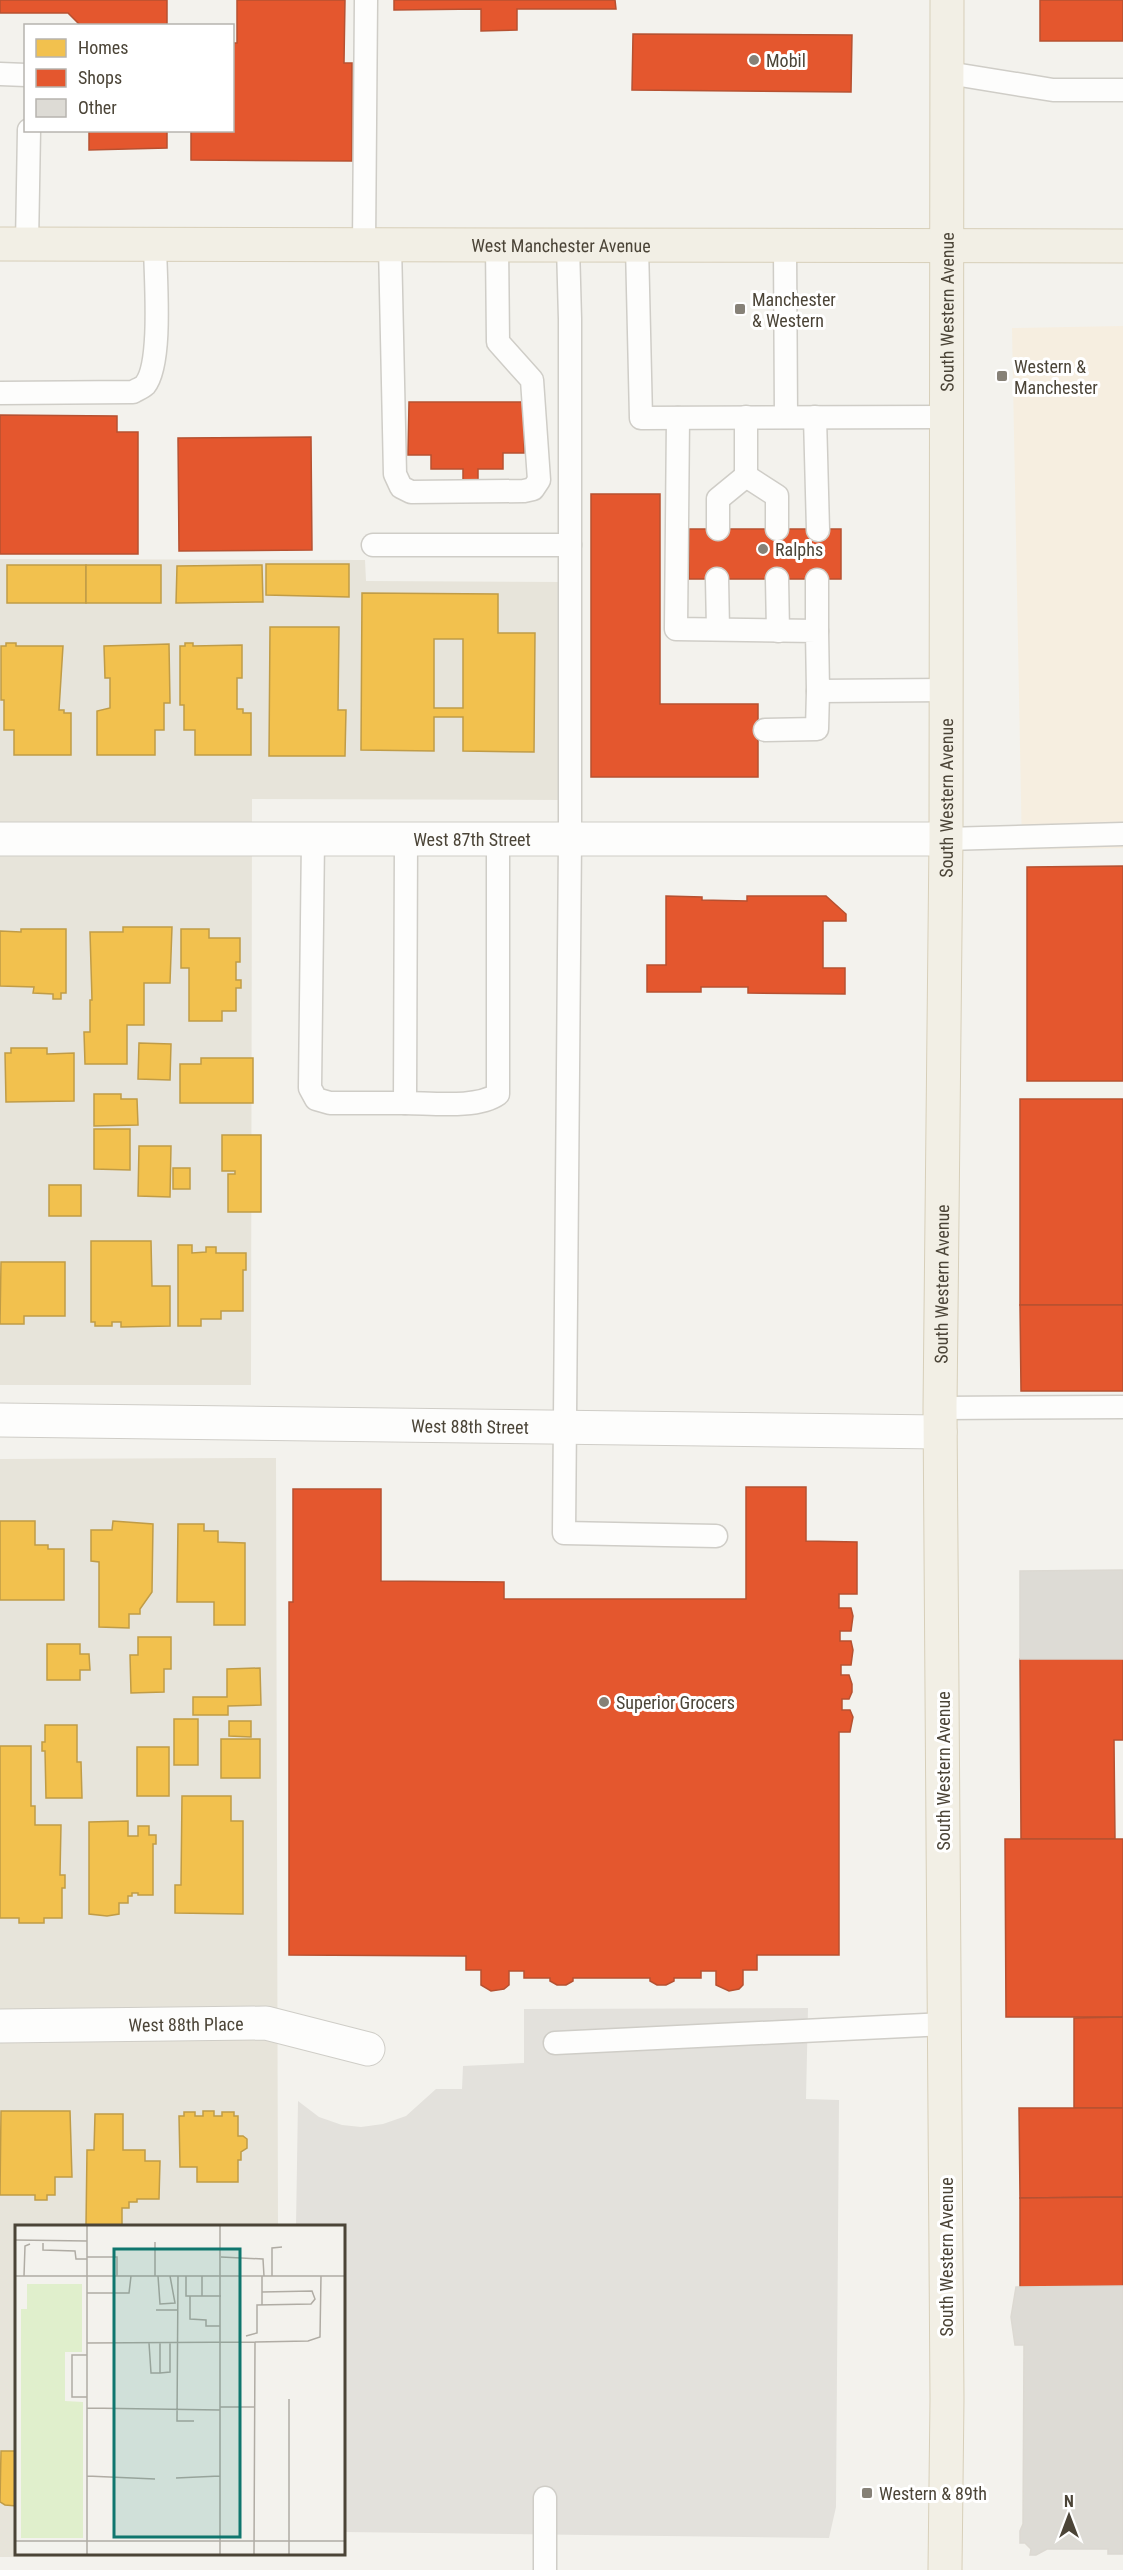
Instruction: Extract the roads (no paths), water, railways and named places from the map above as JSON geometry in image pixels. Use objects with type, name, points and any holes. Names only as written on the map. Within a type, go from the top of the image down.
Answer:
[{"type":"main road","name":"South Western Avenue","points":[[945,2570],[948,2399],[940,1420],[946,839],[948,0]]},
{"type":"main road","name":"West Manchester Avenue","points":[[14,244],[1123,246]]},
{"type":"street","name":"West 87th Street","points":[[0,839],[946,839]]},
{"type":"street","name":"West 88th Street","points":[[0,1420],[564,1427],[940,1420]]},
{"type":"street","name":"West 88th Place","points":[[0,2026],[266,2023],[368,2049]]},
{"type":"lane","points":[[366,0],[377,245],[395,474],[401,487],[411,492],[533,489],[539,480],[532,380],[498,342],[497,245]]},
{"type":"lane","points":[[948,73],[1053,90],[1123,90]]},
{"type":"lane","points":[[0,74],[24,75]]},
{"type":"lane","points":[[14,244],[29,132]]},
{"type":"lane","points":[[0,393],[133,392],[144,386],[151,374],[156,346],[155,243]]},
{"type":"lane","points":[[568,246],[570,839],[564,1533],[716,1536]]},
{"type":"lane","points":[[637,246],[640,418],[948,417]]},
{"type":"lane","points":[[784,247],[786,417]]},
{"type":"lane","points":[[746,417],[747,476]]},
{"type":"lane","points":[[815,417],[818,530]]},
{"type":"lane","points":[[678,418],[676,629],[817,631]]},
{"type":"lane","points":[[718,529],[718,499],[747,476]]},
{"type":"lane","points":[[747,476],[777,496],[777,529]]},
{"type":"lane","points":[[373,545],[570,545]]},
{"type":"lane","points":[[717,579],[718,629]]},
{"type":"lane","points":[[777,579],[778,631]]},
{"type":"lane","points":[[765,730],[817,729],[817,580]]},
{"type":"lane","points":[[818,691],[946,690]]},
{"type":"lane","points":[[946,839],[1123,834]]},
{"type":"lane","points":[[313,839],[310,1088],[316,1099],[330,1103],[477,1103],[490,1100],[498,1094],[498,839]]},
{"type":"lane","points":[[405,1103],[406,839]]},
{"type":"lane","points":[[940,1420],[1123,1407]]},
{"type":"lane","points":[[555,2043],[945,2024]]},
{"type":"lane","points":[[546,2498],[546,2570]]},
{"type":"place","name":"Mobil","points":[[754,60]]},
{"type":"place","name":"Manchester & Western","points":[[740,309]]},
{"type":"place","name":"Western & Manchester","points":[[1002,376]]},
{"type":"place","name":"Ralphs","points":[[763,549]]},
{"type":"place","name":"Superior Grocers","points":[[604,1702]]},
{"type":"place","name":"Western & 89th","points":[[867,2493]]}]
